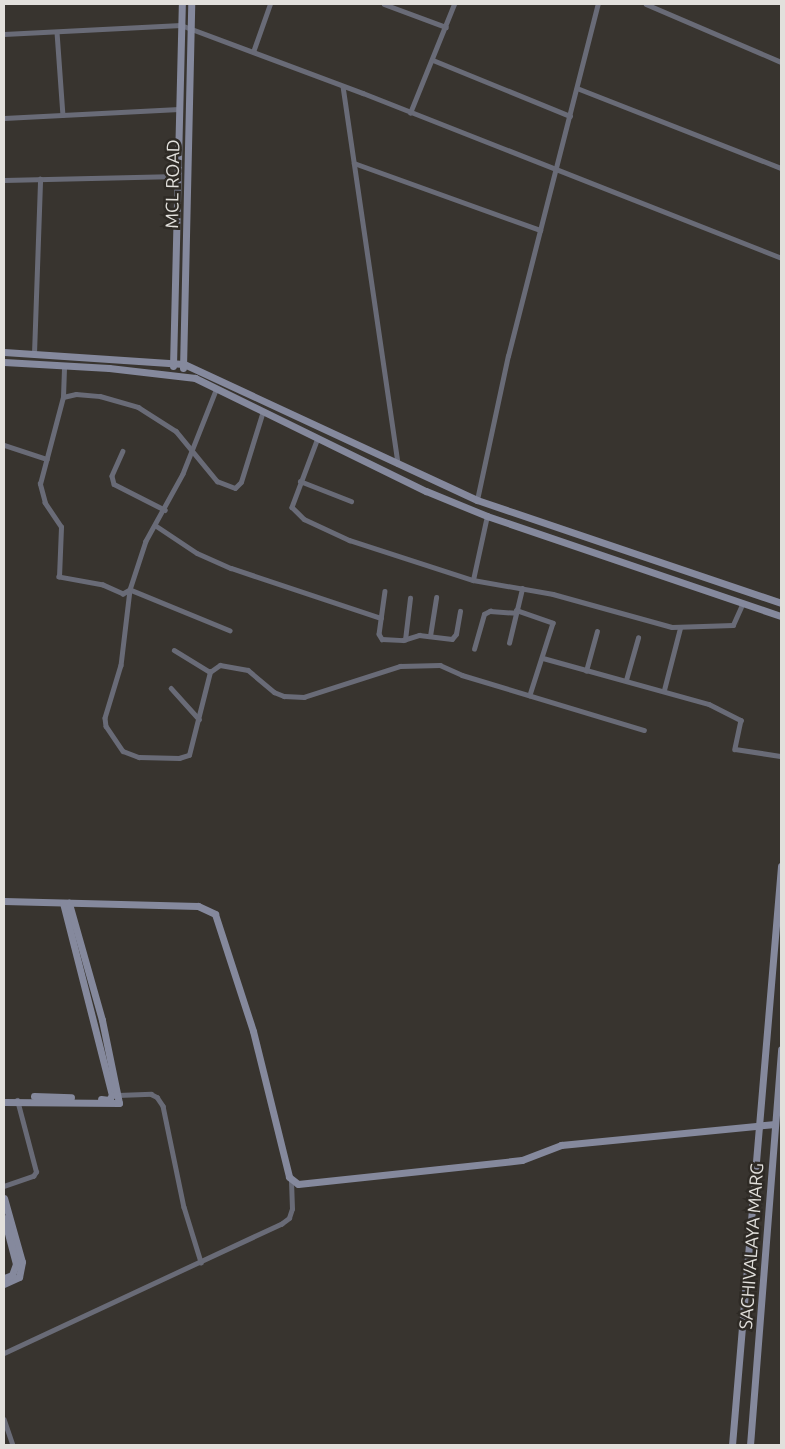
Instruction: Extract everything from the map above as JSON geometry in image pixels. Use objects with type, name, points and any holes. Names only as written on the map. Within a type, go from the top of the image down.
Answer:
[{"type":"main road","name":"MCL ROAD","points":[[173,373],[182,4]]},
{"type":"main road","name":"MCL ROAD","points":[[183,375],[191,4]]},
{"type":"main road","points":[[4,352],[184,364],[398,465],[477,500],[781,603]]},
{"type":"main road","points":[[4,362],[183,375],[217,388],[424,490],[487,516],[781,616]]},
{"type":"main road","points":[[424,490],[429,478]]},
{"type":"main road","points":[[732,1445],[781,866]]},
{"type":"main road","points":[[4,900],[198,906],[215,914],[253,1031],[291,1182],[298,1184],[488,1165],[522,1160],[561,1145],[759,1123],[775,1124]]},
{"type":"main road","points":[[4,1102],[17,1100],[119,1103],[66,903]]},
{"type":"main road","points":[[4,1097],[111,1098],[66,903]]},
{"type":"main road","name":"SACHIVALAYA MARG","points":[[750,1445],[781,1049]]},
{"type":"main road","points":[[4,1198],[22,1262],[19,1277],[4,1284]]},
{"type":"main road","points":[[4,1218],[16,1264],[12,1275],[4,1278]]},
{"type":"street","points":[[253,52],[270,4]]},
{"type":"street","points":[[384,4],[446,27]]},
{"type":"street","points":[[410,113],[454,4]]},
{"type":"street","points":[[477,500],[554,169],[570,116],[598,4]]},
{"type":"street","points":[[646,4],[781,62]]},
{"type":"street","points":[[4,34],[181,26],[190,28],[781,258]]},
{"type":"street","points":[[57,32],[63,115]]},
{"type":"street","points":[[433,60],[570,116]]},
{"type":"street","points":[[343,86],[398,465]]},
{"type":"street","points":[[577,88],[781,168]]},
{"type":"street","points":[[4,118],[179,109]]},
{"type":"street","points":[[354,163],[540,230]]},
{"type":"street","points":[[4,180],[178,176]]},
{"type":"street","points":[[34,354],[40,179]]},
{"type":"street","points":[[64,366],[63,397],[40,493],[61,528],[59,577],[103,585],[123,594],[130,590]]},
{"type":"street","points":[[217,388],[165,510],[146,541],[130,590],[125,644],[109,701],[106,726],[118,747],[128,754],[179,758],[189,755],[193,749],[210,672],[220,665],[248,670],[274,692],[304,697],[400,666],[440,665],[462,675],[644,730]]},
{"type":"street","points":[[63,397],[76,394],[100,396],[138,407],[176,431],[217,481],[231,488],[238,486],[263,411]]},
{"type":"street","points":[[318,438],[300,481],[292,507],[304,519],[387,554],[472,580],[522,589],[680,628],[733,625],[744,603]]},
{"type":"street","points":[[4,445],[47,459]]},
{"type":"street","points":[[123,451],[112,476],[114,484],[165,510]]},
{"type":"street","points":[[300,481],[351,501]]},
{"type":"street","points":[[472,580],[487,516]]},
{"type":"street","points":[[155,525],[197,553],[231,568],[381,618]]},
{"type":"street","points":[[509,643],[522,589]]},
{"type":"street","points":[[130,590],[230,632]]},
{"type":"street","points":[[385,591],[379,634],[382,639],[405,640],[419,635],[455,637],[460,611]]},
{"type":"street","points":[[430,636],[436,597]]},
{"type":"street","points":[[405,640],[410,598]]},
{"type":"street","points":[[474,649],[484,614],[490,611],[516,612],[553,623],[530,695]]},
{"type":"street","points":[[664,690],[680,628]]},
{"type":"street","points":[[586,672],[597,631]]},
{"type":"street","points":[[626,680],[638,638]]},
{"type":"street","points":[[174,650],[210,672]]},
{"type":"street","points":[[543,658],[586,672],[626,680],[709,704],[741,720],[735,749],[781,756]]},
{"type":"street","points":[[171,688],[199,719]]},
{"type":"street","points":[[118,1095],[151,1094],[157,1097],[163,1106],[184,1207],[201,1262]]},
{"type":"street","points":[[4,1186],[33,1176],[36,1172],[17,1100]]},
{"type":"street","points":[[4,1353],[201,1262],[289,1218],[292,1209],[291,1182]]},
{"type":"street","points":[[4,1419],[13,1445]]}]
